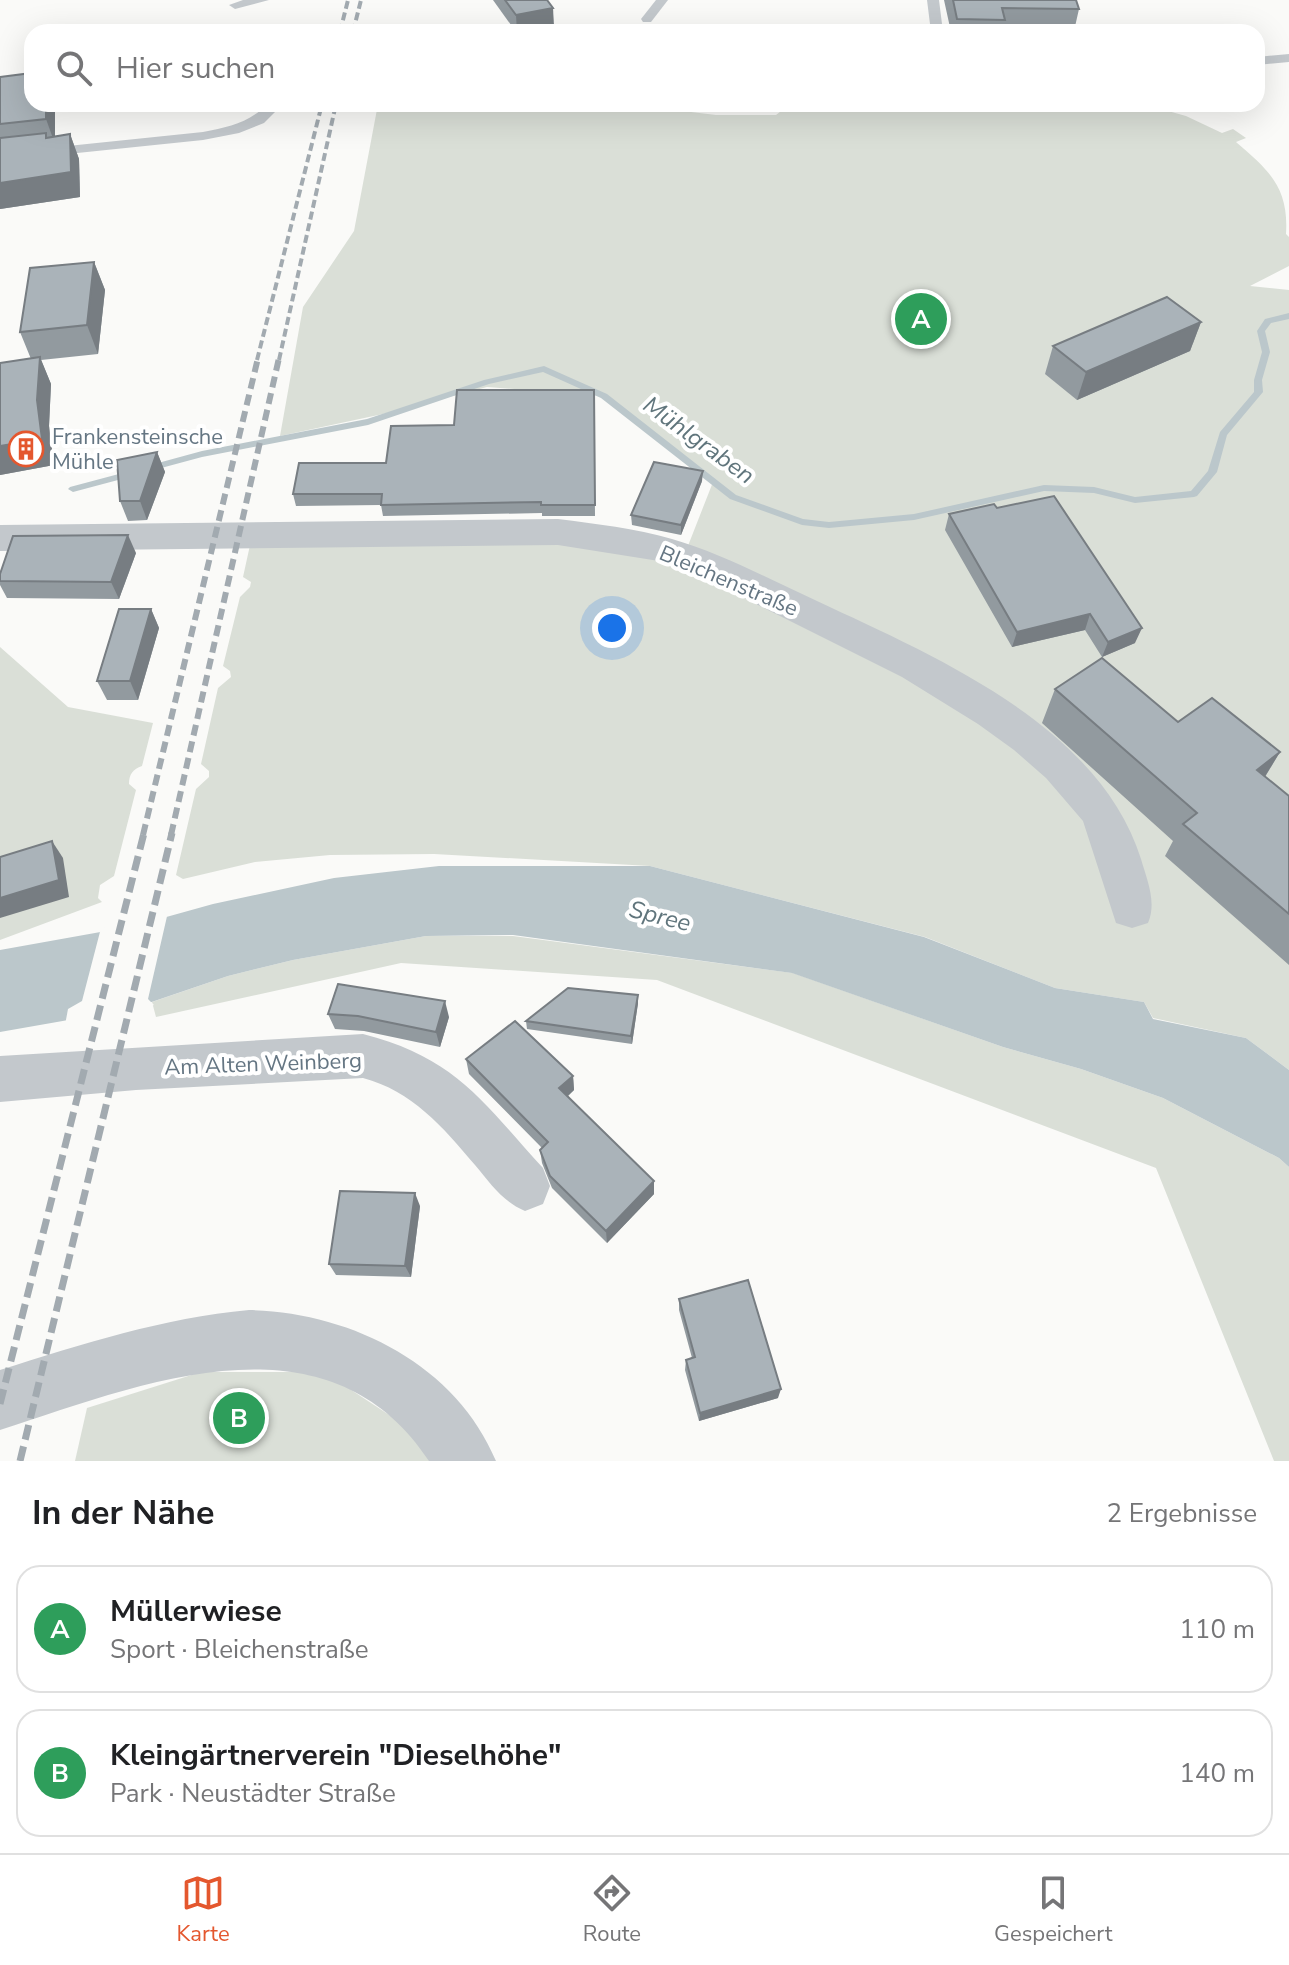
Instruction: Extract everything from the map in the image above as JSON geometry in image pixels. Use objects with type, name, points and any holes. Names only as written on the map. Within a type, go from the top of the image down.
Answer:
[{"type":"street","name":"Bleichenstraße","points":[[0,538],[558,532],[621,539],[684,556],[903,658],[996,717],[1044,752],[1090,798],[1115,841],[1132,909]]},
{"type":"street","name":"Am Alten Weinberg","points":[[0,1079],[363,1056],[394,1064],[420,1078],[446,1100],[525,1186]]},
{"type":"street","points":[[0,1400],[168,1352],[230,1341],[286,1340],[328,1349],[375,1372],[430,1412],[465,1461]]},
{"type":"lane","points":[[247,0],[235,5],[263,0]]},
{"type":"lane","points":[[647,19],[662,0]]},
{"type":"lane","points":[[933,0],[936,24]]},
{"type":"lane","points":[[1265,60],[1289,58]]},
{"type":"lane","points":[[0,157],[203,136],[239,129],[259,120],[268,112]]},
{"type":"shaded area","points":[[376,112],[776,115],[780,112],[1172,112],[1222,133],[1233,129],[1246,138],[1236,142],[1274,181],[1284,204],[1286,234],[1289,237],[1289,266],[1250,286],[1289,290],[1289,1070],[1246,1038],[1153,1018],[1144,1002],[1055,988],[925,937],[650,866],[434,854],[330,855],[255,862],[183,879],[176,875],[196,789],[209,777],[209,771],[201,764],[218,688],[231,677],[230,671],[223,666],[240,597],[250,587],[251,582],[243,577],[252,536],[451,532],[684,556],[713,482],[604,396],[487,387],[280,436],[303,307],[354,231]]},
{"type":"shaded area","points":[[0,647],[68,707],[153,723],[142,766],[134,770],[130,777],[129,784],[136,790],[114,876],[100,885],[98,898],[102,902],[0,940]]},
{"type":"shaded area","points":[[426,936],[513,936],[793,973],[1003,1047],[1081,1069],[1163,1098],[1279,1158],[1289,1167],[1289,1461],[1274,1461],[1156,1168],[657,980],[401,963],[156,1017],[152,1002],[228,976],[293,960]]},
{"type":"shaded area","points":[[201,1372],[324,1372],[409,1428],[430,1461],[75,1461],[87,1408]]},
{"type":"water","name":"Spree","points":[[439,866],[650,866],[924,937],[1055,988],[1144,1002],[1153,1019],[1246,1038],[1289,1070],[1289,1167],[1279,1158],[1163,1098],[1081,1069],[1003,1047],[792,973],[513,935],[426,936],[293,960],[228,976],[131,1009],[0,1032],[0,950],[134,926],[213,904],[334,878]]},
{"type":"pier","points":[[168,912],[148,999],[154,1005],[132,1013],[65,1025],[68,1009],[82,1001],[101,928]]},
{"type":"building","points":[[505,0],[547,0],[553,8],[516,15]]},
{"type":"building","points":[[953,0],[1076,0],[1079,9],[1002,8],[1005,20],[957,19]]},
{"type":"building","points":[[24,74],[24,112],[46,112],[46,119],[0,124],[0,77]]},
{"type":"building","points":[[46,133],[46,138],[70,134],[71,172],[0,183],[0,138]]},
{"type":"building","points":[[94,262],[87,325],[20,332],[30,268]]},
{"type":"building","points":[[1167,297],[1201,322],[1086,372],[1053,346]]},
{"type":"building","points":[[40,357],[37,400],[42,439],[0,446],[0,363]]},
{"type":"building","points":[[457,390],[594,390],[595,505],[541,505],[541,502],[381,505],[382,494],[293,494],[299,463],[386,463],[391,426],[454,425]]},
{"type":"building","points":[[157,452],[140,501],[120,501],[117,460]]},
{"type":"building","points":[[654,462],[703,471],[681,525],[631,515]]},
{"type":"building","points":[[1054,496],[1142,628],[1108,642],[1090,614],[1017,632],[949,514]]},
{"type":"building","points":[[128,535],[111,582],[0,581],[13,536]]},
{"type":"building","points":[[119,609],[151,609],[130,681],[97,681]]},
{"type":"building","points":[[1102,658],[1178,722],[1212,698],[1280,752],[1257,770],[1289,796],[1289,914],[1183,824],[1197,813],[1055,689]]},
{"type":"building","points":[[52,841],[59,880],[0,898],[0,857]]},
{"type":"building","points":[[338,984],[445,1001],[436,1032],[358,1016],[328,1014]]},
{"type":"building","points":[[568,988],[638,995],[631,1036],[526,1021]]},
{"type":"building","points":[[515,1021],[573,1076],[559,1088],[654,1181],[606,1231],[550,1176],[540,1150],[548,1142],[466,1059]]},
{"type":"building","points":[[340,1191],[415,1193],[405,1266],[329,1264]]},
{"type":"building","points":[[748,1280],[781,1389],[700,1413],[686,1360],[695,1357],[679,1299]]},
{"type":"waterway","name":"Mühlgraben","points":[[150,468],[202,454],[368,422],[487,382],[544,369],[604,396],[733,497],[802,522],[829,525],[914,517],[1044,488],[1094,490],[1135,500],[1194,494],[1212,472],[1223,434],[1259,392],[1258,380],[1266,352],[1261,331],[1268,321],[1289,316]]},
{"type":"waterway","name":"Mühlgraben","points":[[73,489],[130,474]]},
{"type":"railway","points":[[342,24],[348,0]]},
{"type":"railway","points":[[355,24],[361,0]]},
{"type":"railway","points":[[257,360],[320,112]]},
{"type":"railway","points":[[279,360],[334,112]]},
{"type":"railway","points":[[143,835],[258,358]]},
{"type":"railway","points":[[171,835],[279,358]]},
{"type":"railway","points":[[0,1404],[144,833]]},
{"type":"railway","points":[[20,1461],[172,833]]},
{"type":"place","name":"Müllerwiese","points":[[921,319]]},
{"type":"place","name":"Frankensteinsche Mühle","points":[[26,449]]},
{"type":"place","name":"Kleingärtnerverein \"Dieselhöhe\"","points":[[239,1418]]}]
